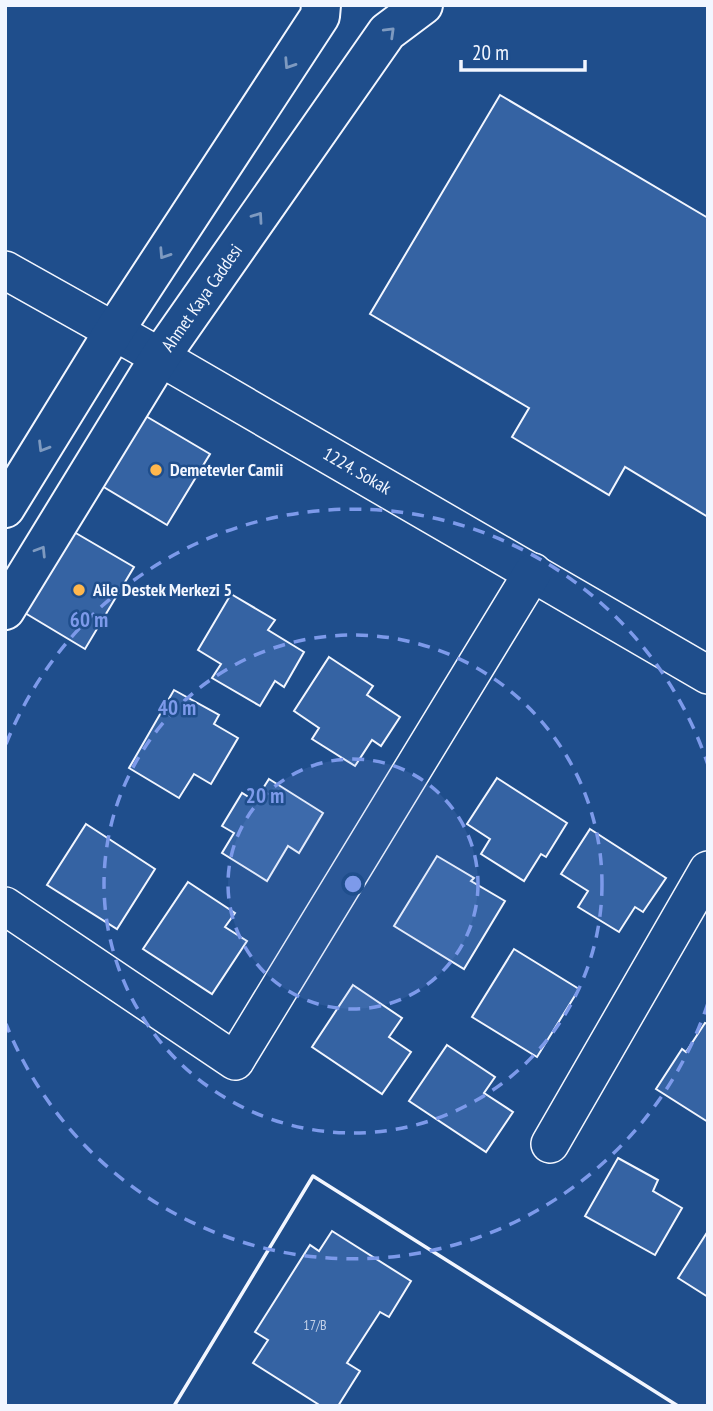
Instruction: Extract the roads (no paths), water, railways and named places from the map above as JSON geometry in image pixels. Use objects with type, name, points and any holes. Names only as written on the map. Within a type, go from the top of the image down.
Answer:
[{"type":"main road","points":[[5,508],[114,331],[320,16],[321,5]]},
{"type":"main road","name":"Ahmet Kaya Caddesi","points":[[5,610],[160,357],[387,32],[424,5]]},
{"type":"street","name":"1224. Sokak","points":[[5,270],[533,572],[708,676]]},
{"type":"street","points":[[5,906],[235,1061],[533,572]]},
{"type":"street","points":[[550,1144],[708,870]]},
{"type":"place","name":"Demetevler Camii","points":[[156,470]]},
{"type":"place","name":"Aile Destek Merkezi 5","points":[[79,590]]}]
